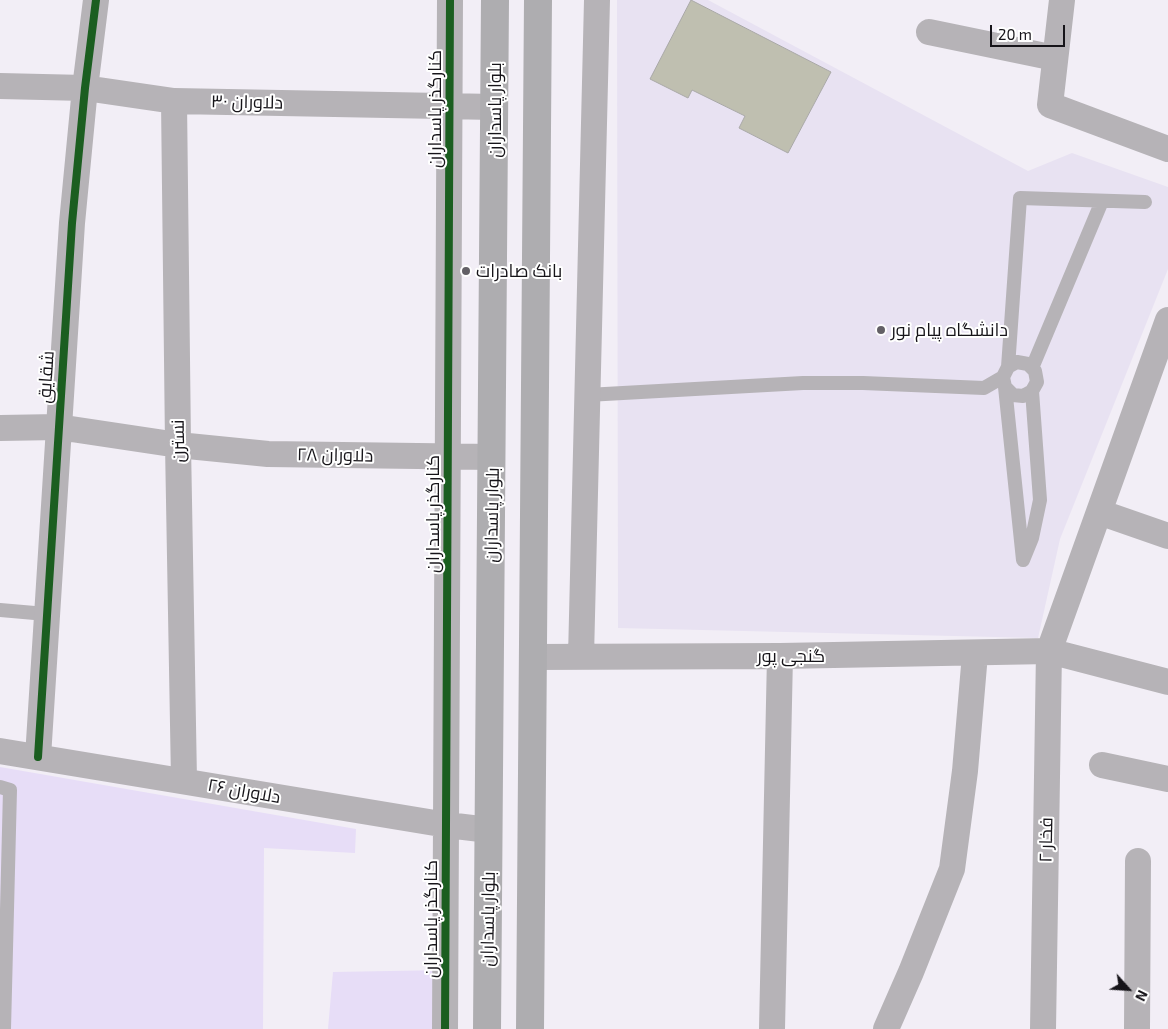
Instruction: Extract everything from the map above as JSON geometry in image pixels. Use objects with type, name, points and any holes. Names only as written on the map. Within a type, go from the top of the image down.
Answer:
[{"type":"main road","name":"بلوار پاسداران","points":[[487,1029],[496,0]]},
{"type":"main road","points":[[530,1029],[538,0]]},
{"type":"street","name":"شقایق","points":[[38,757],[72,223],[85,88],[96,0]]},
{"type":"street","name":"کنارگذر پاسداران","points":[[445,1029],[450,0]]},
{"type":"street","points":[[581,656],[597,0]]},
{"type":"street","points":[[1062,0],[1050,105],[1168,149]]},
{"type":"street","points":[[929,32],[1055,58]]},
{"type":"street","name":"دلاوران ۳۰","points":[[0,86],[85,88],[174,101],[494,107]]},
{"type":"street","name":"نسترن","points":[[174,101],[184,780]]},
{"type":"street","name":"فخار ۲","points":[[1043,1029],[1049,651],[1168,320]]},
{"type":"street","name":"دلاوران ۲۸","points":[[0,428],[58,427],[178,444],[268,454],[492,457]]},
{"type":"street","points":[[1098,512],[1168,536]]},
{"type":"street","name":"گنجی پور","points":[[533,657],[976,654],[1049,651],[1168,682]]},
{"type":"street","points":[[886,1029],[952,869],[965,771],[976,654]]},
{"type":"street","points":[[772,1029],[780,656]]},
{"type":"street","name":"دلاوران ۲۶","points":[[0,750],[447,825],[488,830]]},
{"type":"street","points":[[1102,766],[1168,779]]},
{"type":"street","points":[[1137,1029],[1138,861]]},
{"type":"lane","points":[[1032,391],[1040,500],[1032,538],[1023,560],[1005,377],[1020,198],[1144,202]]},
{"type":"lane","points":[[1032,368],[1102,201]]},
{"type":"lane","points":[[587,395],[803,383],[863,383],[984,388],[1005,377],[1017,362],[1028,364],[1035,371],[1037,382],[1032,391],[1023,396],[1013,395],[1005,377]]},
{"type":"lane","points":[[0,610],[46,614]]},
{"type":"lane","points":[[0,787],[10,790],[4,1029]]},
{"type":"shaded area","name":"دانشگاه پیام نور","points":[[617,0],[691,0],[650,79],[688,98],[692,90],[745,116],[739,128],[788,153],[831,72],[692,0],[708,0],[1028,171],[1072,153],[1168,187],[1168,269],[1060,539],[1038,638],[618,628]]},
{"type":"shaded area","points":[[0,767],[356,829],[355,853],[264,848],[263,1029],[0,1029]]},
{"type":"shaded area","points":[[447,970],[443,1029],[328,1029],[333,972]]},
{"type":"building","points":[[691,0],[831,72],[788,153],[739,128],[745,116],[692,90],[688,98],[650,79]]},
{"type":"cycle path","points":[[38,757],[72,223],[85,88],[96,0]]},
{"type":"cycle path","points":[[445,1029],[450,0]]},
{"type":"place","name":"بانک صادرات","points":[[466,271]]},
{"type":"place","name":"دانشگاه پیام نور","points":[[881,330]]}]
